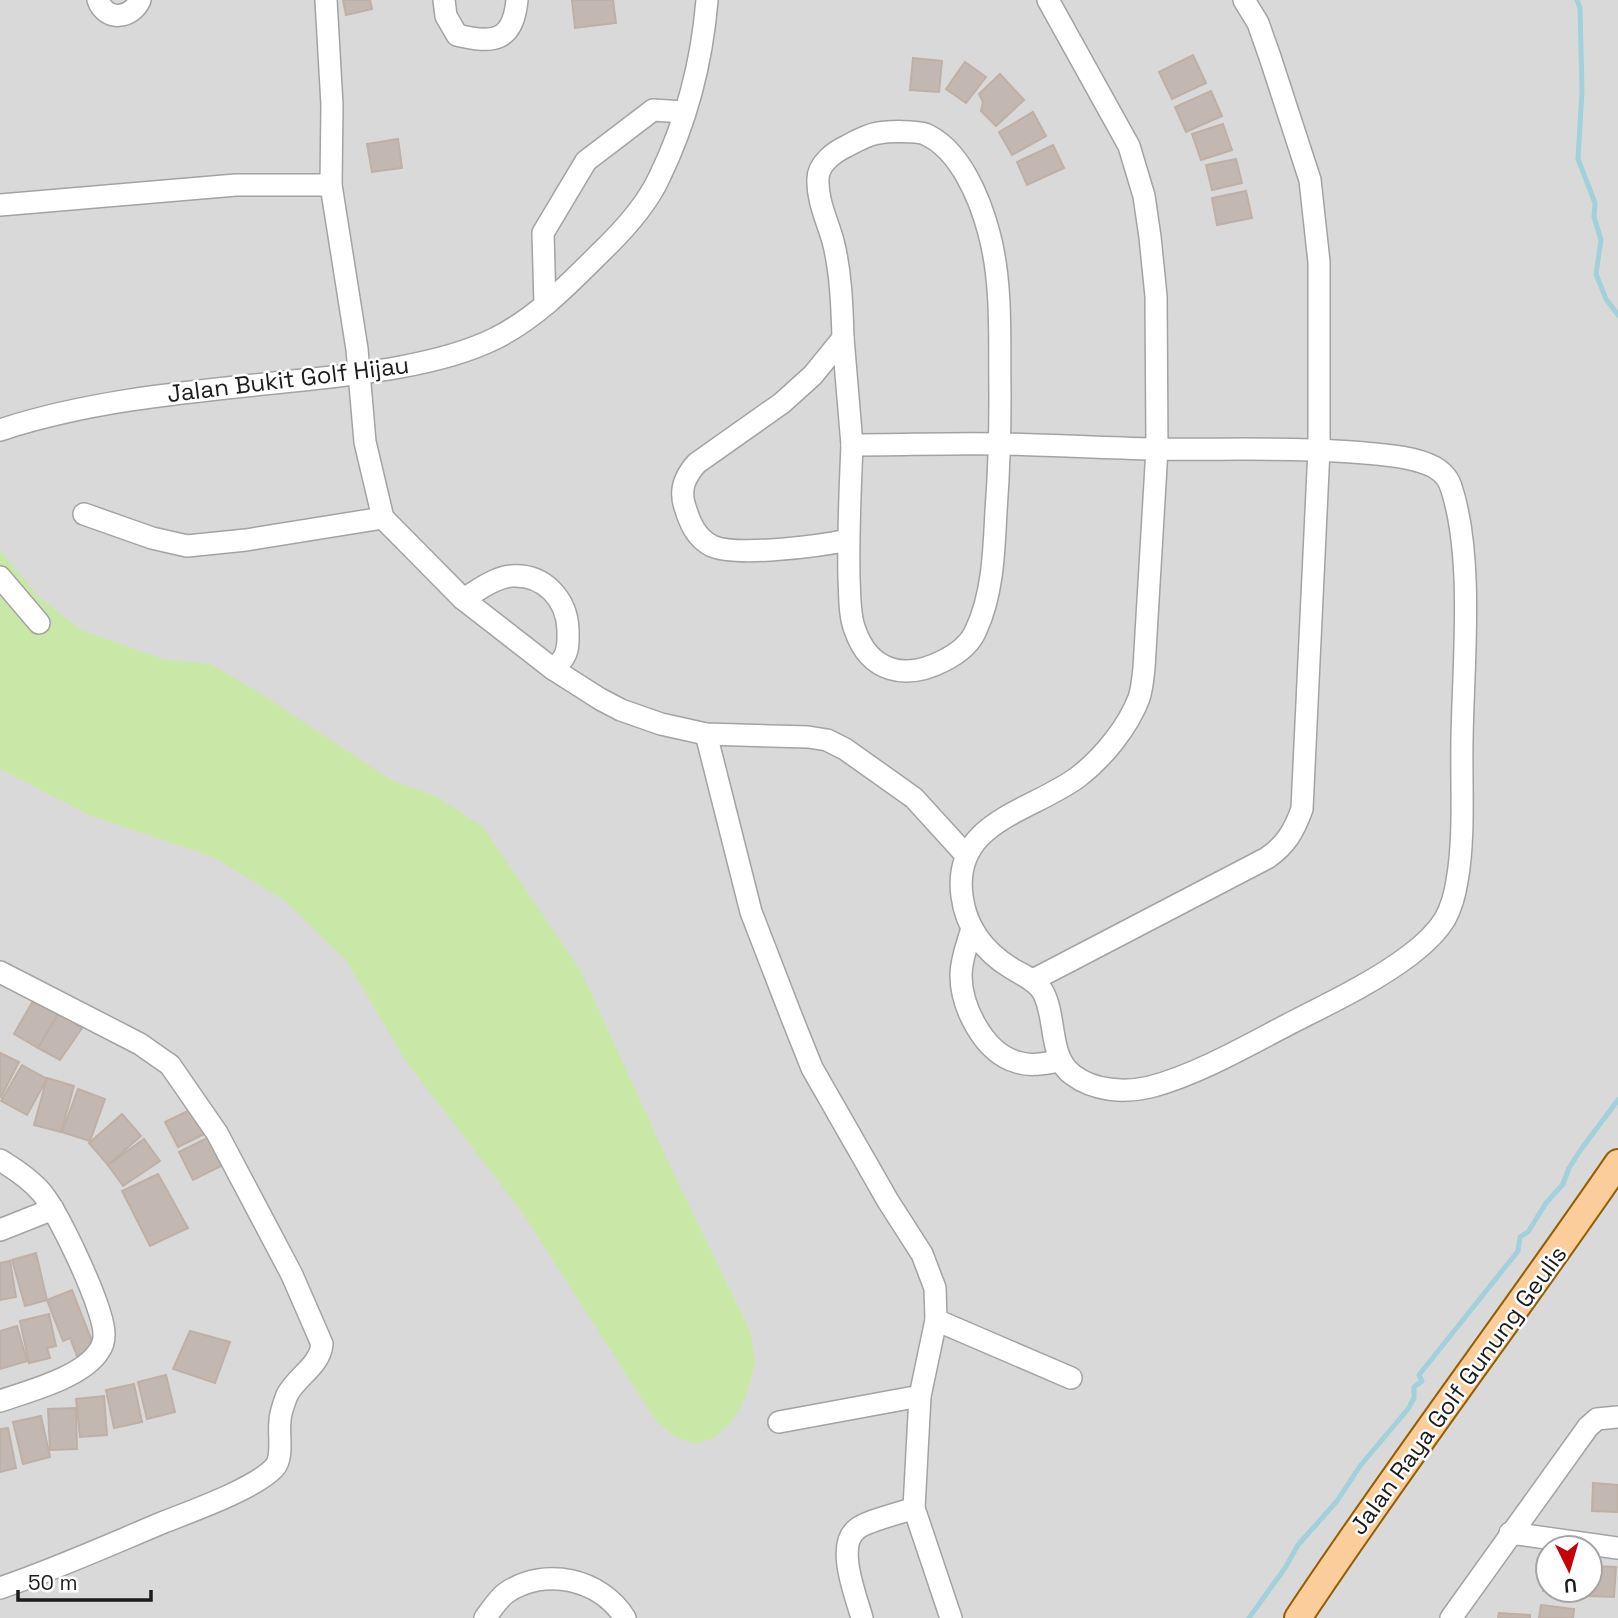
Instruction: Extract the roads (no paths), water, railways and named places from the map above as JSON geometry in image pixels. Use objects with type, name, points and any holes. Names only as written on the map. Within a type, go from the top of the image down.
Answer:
[{"type":"main road","name":"Jalan Raya Golf Gunung Geulis","points":[[1298,1618],[1618,1163]]},
{"type":"street","points":[[99,0],[101,8],[108,14],[117,16],[136,9],[140,0]]},
{"type":"street","points":[[326,0],[332,105],[331,185],[359,374],[365,442],[383,518],[463,599],[553,669],[621,710],[661,724],[706,734],[827,740],[845,749],[914,798],[965,855]]},
{"type":"street","points":[[444,0],[446,16],[457,35],[482,41],[496,38],[512,24],[517,0]]},
{"type":"street","name":"Jalan Bukit Golf Hijau","points":[[0,429],[122,400],[359,374],[460,352],[494,339],[563,290],[622,232],[659,180],[695,80],[706,0]]},
{"type":"street","points":[[852,445],[1000,444],[1157,449],[1319,449],[1383,454],[1426,463],[1441,471],[1450,482],[1461,541],[1464,589],[1460,851],[1458,879],[1444,920],[1411,955],[1248,1045],[1173,1079],[1127,1091],[1103,1088],[1069,1073],[1060,1061],[1043,992],[1033,980],[996,959],[980,944],[972,928],[962,900],[965,855],[977,836],[1074,781],[1108,747],[1140,696],[1149,612],[1157,449],[1156,296],[1144,196],[1129,146],[1048,0]]},
{"type":"street","points":[[1033,980],[1266,858],[1278,850],[1293,833],[1302,809],[1319,449],[1319,262],[1310,180],[1258,23],[1244,0]]},
{"type":"street","points":[[545,305],[543,233],[586,161],[653,110],[684,112]]},
{"type":"street","points":[[877,133],[923,133],[949,153],[963,171],[990,235],[999,321],[1000,444],[994,551],[986,599],[976,632],[956,654],[926,669],[900,671],[879,665],[867,653],[854,629],[848,540],[852,445],[840,283],[833,242],[819,197],[817,176],[826,160],[845,147],[877,133]]},
{"type":"street","points":[[0,205],[236,185],[331,185]]},
{"type":"street","points":[[843,338],[813,375],[782,402],[697,463],[688,473],[683,485],[682,501],[690,526],[714,546],[735,550],[773,549],[848,540]]},
{"type":"street","points":[[84,514],[152,538],[187,546],[246,540],[383,518]]},
{"type":"street","points":[[463,599],[509,576],[526,576],[542,582],[559,600],[568,621],[565,657],[553,669]]},
{"type":"street","points":[[0,578],[39,623]]},
{"type":"street","points":[[706,734],[751,912],[813,1068],[888,1201],[922,1254],[935,1288],[936,1320],[920,1396],[914,1508],[951,1618]]},
{"type":"street","points":[[972,928],[961,975],[968,1013],[983,1036],[1014,1062],[1033,1065],[1060,1061]]},
{"type":"street","points":[[0,972],[140,1044],[170,1065],[217,1133],[292,1275],[322,1344],[321,1354],[293,1385],[286,1398],[280,1418],[279,1453],[274,1468],[244,1488],[197,1509],[46,1572],[0,1588]]},
{"type":"street","points":[[0,1160],[41,1191],[53,1209],[97,1304],[104,1336],[101,1348],[92,1360],[78,1370],[0,1401]]},
{"type":"street","points":[[0,1230],[53,1209]]},
{"type":"street","points":[[936,1320],[1071,1378]]},
{"type":"street","points":[[779,1422],[920,1396]]},
{"type":"street","points":[[1451,1618],[1588,1427],[1597,1419],[1618,1417]]},
{"type":"street","points":[[862,1618],[846,1555],[848,1540],[857,1528],[914,1508]]},
{"type":"street","points":[[1510,1533],[1618,1548]]},
{"type":"street","points":[[485,1618],[506,1594],[536,1580],[573,1580],[591,1586],[625,1618]]},
{"type":"waterway","points":[[1577,0],[1580,8],[1582,91],[1578,159],[1595,203],[1594,217],[1601,240],[1596,274],[1606,299],[1618,315]]},
{"type":"waterway","points":[[1249,1618],[1298,1545],[1337,1501],[1360,1466],[1408,1409],[1414,1398],[1414,1387],[1422,1381],[1419,1375],[1518,1251],[1520,1237],[1528,1232],[1546,1203],[1563,1184],[1569,1168],[1582,1148],[1618,1100]]}]
